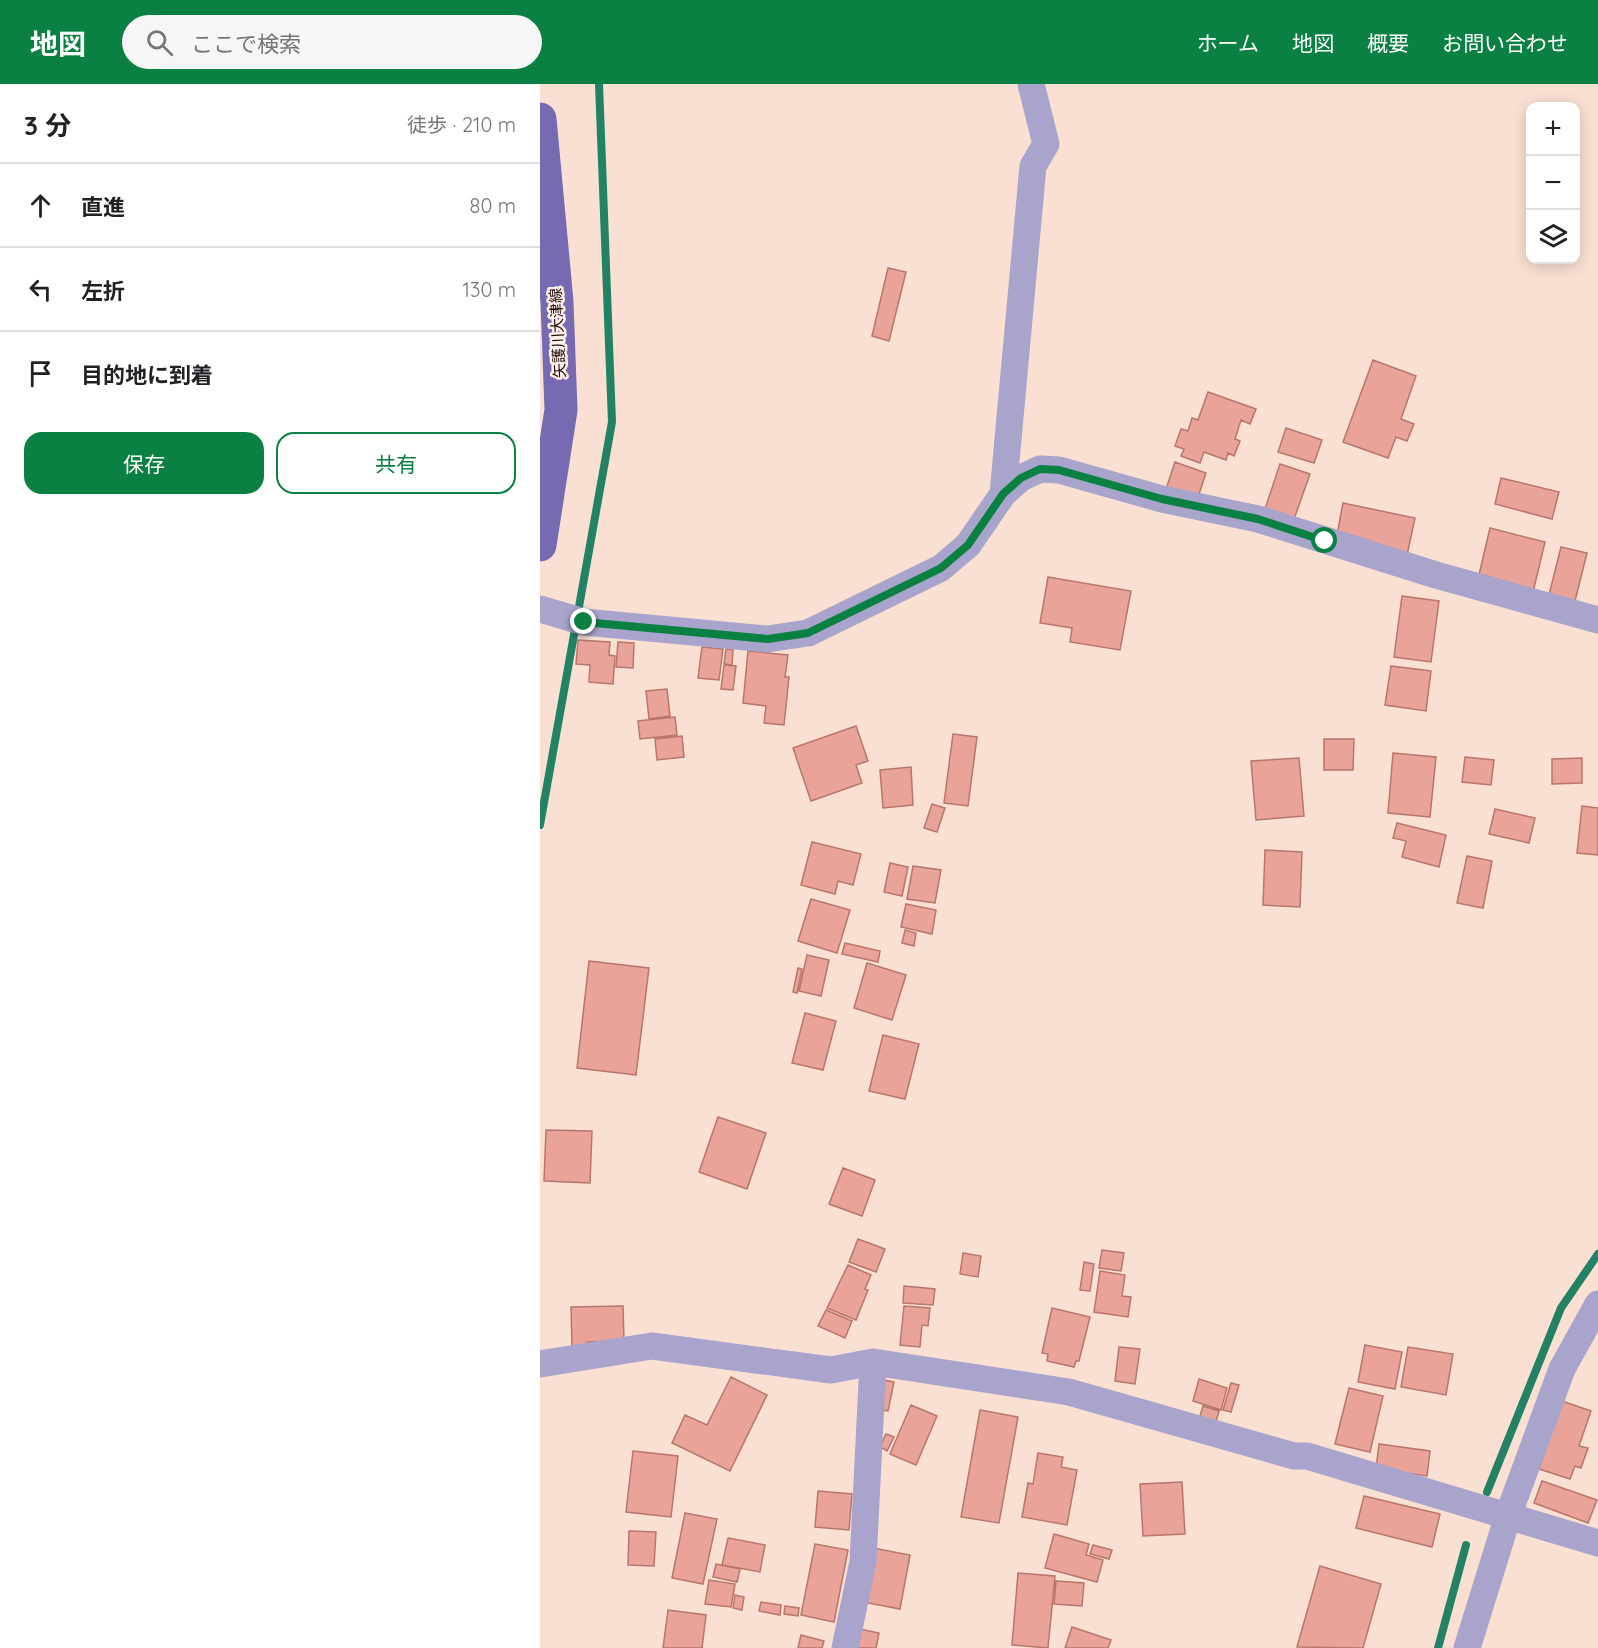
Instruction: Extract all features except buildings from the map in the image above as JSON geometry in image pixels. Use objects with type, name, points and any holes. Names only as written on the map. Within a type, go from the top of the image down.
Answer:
[{"type":"main road","name":"矢護川大津線","points":[[540,119],[557,302],[561,410],[540,545]]},
{"type":"street","points":[[1003,494],[1033,166],[1046,144],[1031,84]]},
{"type":"street","points":[[549,611],[584,622],[768,639],[808,633],[941,568],[968,545],[1003,494],[1021,478],[1040,469],[1059,470],[1162,499],[1258,519],[1436,575],[1598,620]]},
{"type":"street","points":[[1467,1648],[1508,1516],[1562,1369],[1598,1304]]},
{"type":"street","points":[[540,1364],[652,1346],[831,1370],[873,1362],[1069,1392],[1294,1456],[1307,1456],[1598,1543]]},
{"type":"street","points":[[845,1648],[863,1562],[873,1362]]},
{"type":"waterway","points":[[540,825],[612,422],[599,84]]},
{"type":"waterway","points":[[1487,1492],[1561,1308],[1598,1254]]},
{"type":"waterway","points":[[1438,1648],[1466,1545]]},
{"type":"route","points":[[584,622],[768,639],[808,633],[941,568],[968,545],[1003,494],[1021,478],[1040,469],[1059,470],[1162,499],[1258,519],[1325,541]]}]
